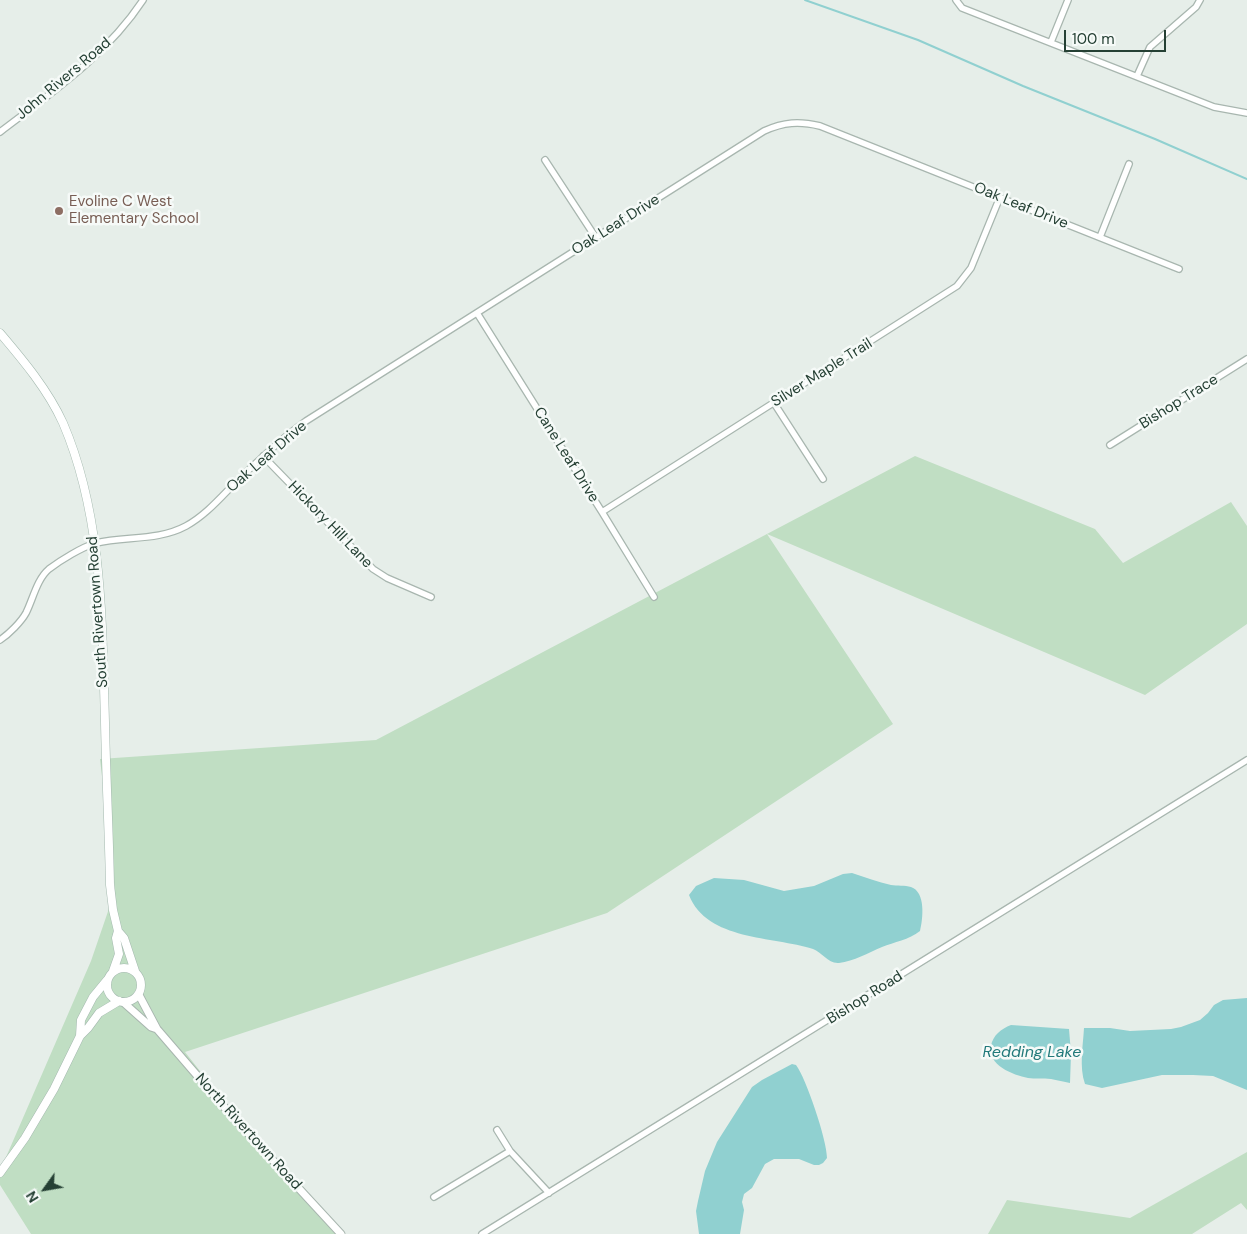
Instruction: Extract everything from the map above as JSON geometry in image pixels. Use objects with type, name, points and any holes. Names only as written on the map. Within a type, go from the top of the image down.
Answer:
[{"type":"main road","name":"South Rivertown Road","points":[[0,333],[47,395],[62,422],[73,450],[85,494],[95,544],[104,680],[110,885],[118,931]]},
{"type":"main road","points":[[107,980],[108,990],[114,999],[121,1002],[129,1002],[139,995],[142,985],[141,979],[135,970],[124,938],[118,931]]},
{"type":"main road","points":[[80,1036],[81,1020],[93,998],[113,971],[119,954],[116,938],[118,931]]},
{"type":"main road","points":[[113,971],[124,967],[135,970]]},
{"type":"main road","points":[[0,1174],[54,1089],[80,1036],[98,1013],[121,1002]]},
{"type":"street","name":"John Rivers Road","points":[[0,132],[57,88],[98,53],[113,38],[143,0]]},
{"type":"street","points":[[956,0],[962,8],[1214,106],[1247,113]]},
{"type":"street","points":[[1051,42],[1068,0]]},
{"type":"street","points":[[1138,76],[1150,47],[1196,7],[1200,0]]},
{"type":"street","name":"Oak Leaf Drive","points":[[0,640],[25,615],[35,591],[47,571],[65,558],[95,544],[159,535],[186,526],[205,512],[263,456],[306,421],[764,131],[777,125],[791,122],[806,122],[820,126],[1179,269]]},
{"type":"street","points":[[545,160],[596,238]]},
{"type":"street","points":[[1100,237],[1129,164]]},
{"type":"street","name":"Silver Maple Trail","points":[[602,512],[957,286],[971,268],[1000,198]]},
{"type":"street","name":"Cane Leaf Drive","points":[[477,313],[654,597]]},
{"type":"street","name":"Bishop Trace","points":[[1110,445],[1247,359]]},
{"type":"street","points":[[774,403],[823,479]]},
{"type":"street","name":"Hickory Hill Lane","points":[[263,456],[373,569],[387,578],[431,597]]},
{"type":"street","name":"Bishop Road","points":[[482,1234],[1247,760]]},
{"type":"street","name":"North Rivertown Road","points":[[139,995],[157,1029],[238,1123],[341,1234]]},
{"type":"street","name":"North Rivertown Road","points":[[121,1002],[151,1027],[157,1029]]},
{"type":"street","points":[[497,1130],[510,1151],[549,1193]]},
{"type":"street","points":[[434,1197],[510,1151]]},
{"type":"green space","points":[[915,456],[1095,529],[1123,563],[1231,502],[1247,526],[1247,624],[1145,695],[767,534],[893,724],[607,913],[185,1052],[278,1170],[339,1234],[31,1234],[0,1185],[0,1171],[91,961],[115,891],[100,759],[376,740]]},
{"type":"green space","points":[[1247,1152],[1247,1210],[1241,1203],[1192,1234],[988,1234],[1007,1200],[1130,1218]]},
{"type":"water","points":[[852,873],[886,884],[909,886],[916,890],[922,906],[920,931],[906,939],[856,959],[835,963],[813,949],[726,929],[710,921],[698,910],[689,895],[696,886],[714,878],[744,880],[784,891],[814,886],[843,874]]},
{"type":"water","name":"Redding Lake","points":[[1247,998],[1247,1090],[1213,1076],[1193,1075],[1162,1075],[1102,1088],[1085,1084],[1082,1064],[1084,1028],[1110,1028],[1130,1031],[1171,1029],[1200,1020],[1214,1005],[1223,1000]]},
{"type":"water","name":"Redding Lake","points":[[1011,1025],[1069,1029],[1071,1053],[1070,1083],[1051,1079],[1022,1077],[1009,1072],[997,1064],[991,1053],[992,1042],[998,1033]]},
{"type":"water","points":[[792,1064],[796,1065],[810,1095],[824,1138],[827,1158],[819,1165],[799,1159],[774,1159],[765,1164],[752,1188],[744,1194],[742,1202],[744,1210],[740,1234],[699,1234],[696,1211],[705,1171],[717,1142],[752,1087]]},
{"type":"waterway","points":[[805,0],[918,40],[1023,86],[1155,139],[1247,179]]},
{"type":"place","name":"Evoline C West Elementary School","points":[[59,211]]}]
